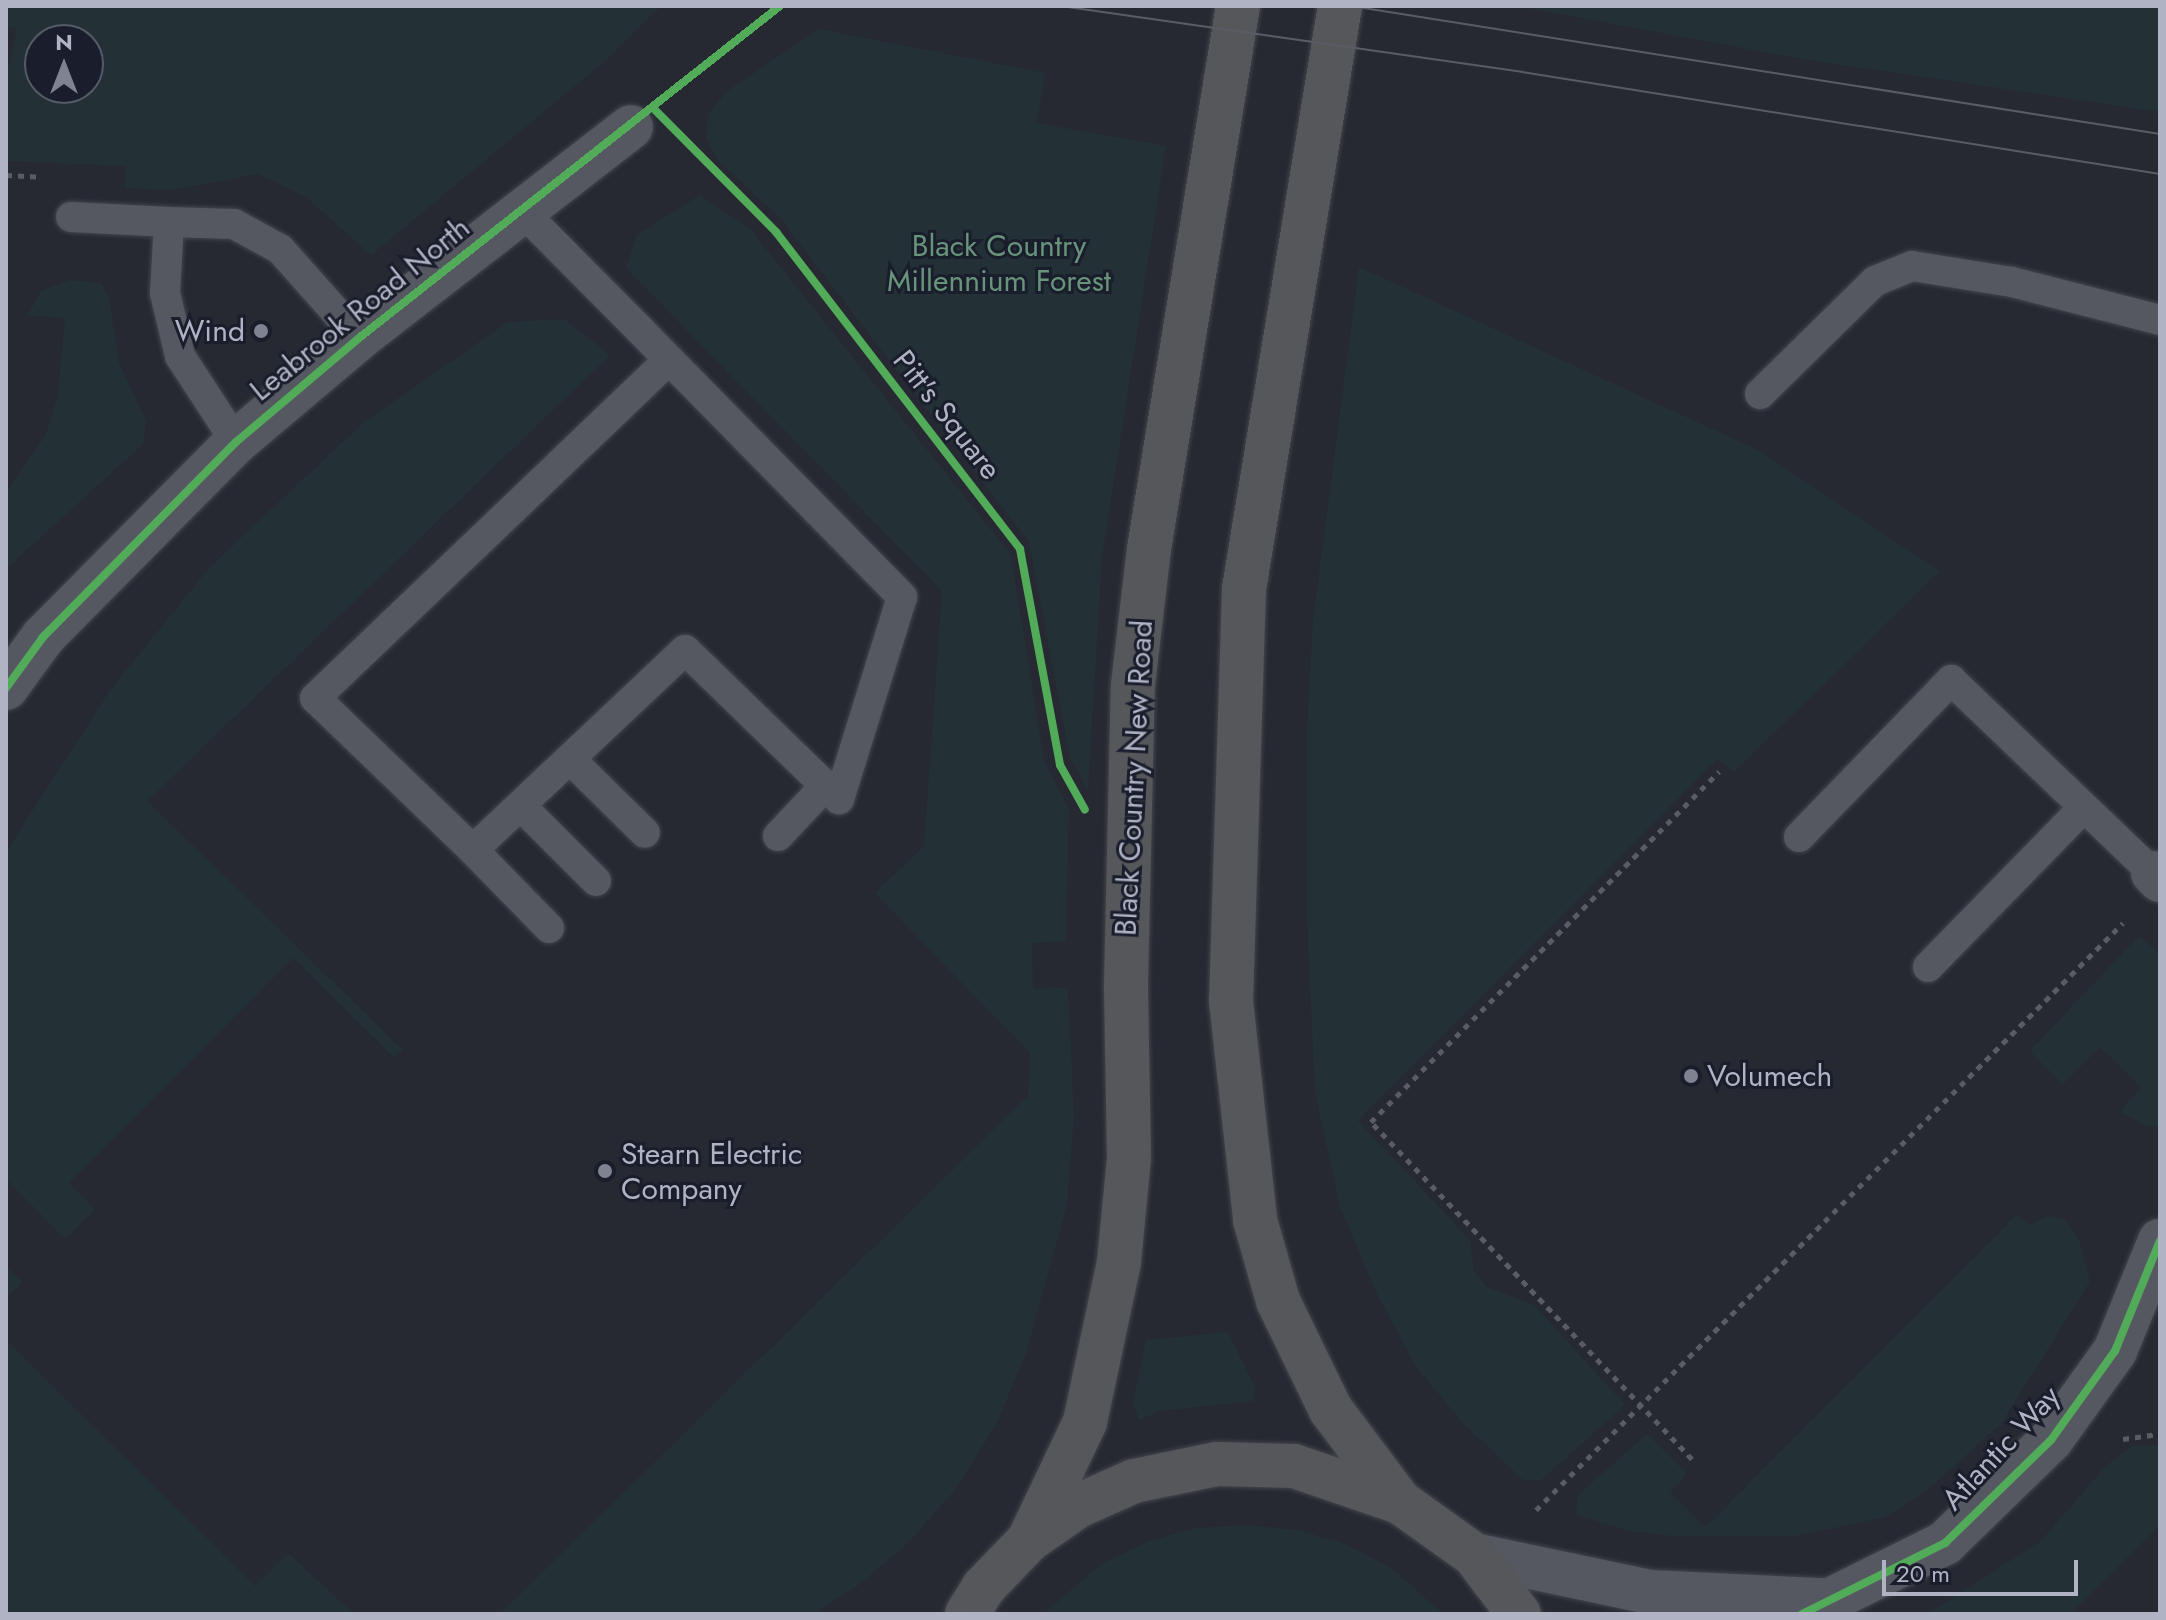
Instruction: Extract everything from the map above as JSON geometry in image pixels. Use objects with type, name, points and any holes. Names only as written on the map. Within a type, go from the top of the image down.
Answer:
[{"type":"highway","name":"Black Country New Road","points":[[1029,1540],[1085,1422],[1119,1262],[1129,1158],[1126,985],[1133,685],[1152,534],[1238,6]]},
{"type":"highway","points":[[1340,6],[1244,589],[1233,818],[1231,1001],[1255,1220],[1278,1301],[1331,1410],[1400,1502]]},
{"type":"highway","points":[[967,1614],[983,1588],[1029,1540],[1078,1506],[1134,1481],[1217,1464],[1294,1466],[1400,1502],[1474,1555],[1519,1614]]},
{"type":"street","name":"Leabrook Road North","points":[[6,688],[43,637],[236,442],[359,338],[631,127]]},
{"type":"street","name":"Atlantic Way","points":[[1474,1555],[1650,1592],[1812,1607],[1945,1543],[2051,1440],[2115,1351],[2160,1241]]},
{"type":"lane","points":[[473,850],[685,650],[839,799],[902,597],[521,210]]},
{"type":"lane","points":[[71,217],[234,224],[280,249],[359,338]]},
{"type":"lane","points":[[169,222],[165,293],[180,356],[236,442]]},
{"type":"lane","points":[[1760,394],[1875,281],[1912,266],[2012,282],[2160,320]]},
{"type":"lane","points":[[549,928],[315,698],[669,360]]},
{"type":"lane","points":[[1799,837],[1951,680],[2084,807],[2149,888]]},
{"type":"lane","points":[[570,759],[645,833]]},
{"type":"lane","points":[[778,836],[825,786]]},
{"type":"lane","points":[[521,806],[596,881]]},
{"type":"lane","points":[[1928,967],[2084,807]]},
{"type":"path","points":[[1692,1459],[1371,1122],[1719,771]]},
{"type":"path","points":[[1536,1510],[2149,888]]},
{"type":"path","points":[[2114,1443],[2160,1434]]},
{"type":"green space","points":[[6,6],[661,6],[605,61],[371,255],[306,197],[258,174],[172,190],[125,188],[126,166],[6,161],[6,78],[17,28],[6,26]]},
{"type":"green space","points":[[1517,6],[2160,6],[2160,112],[1802,59]]},
{"type":"green space","name":"Black Country Millennium Forest","points":[[819,29],[1045,73],[1037,123],[1166,146],[1102,558],[1088,790],[1070,758],[1029,542],[780,218],[717,159],[706,138],[708,115],[726,92]]},
{"type":"green space","points":[[700,195],[750,229],[1011,555],[1044,761],[1069,809],[1066,941],[1032,943],[1033,989],[1068,988],[1074,1117],[1067,1205],[1026,1353],[996,1425],[954,1491],[907,1544],[857,1586],[812,1614],[500,1614],[1028,1096],[1030,1053],[875,893],[924,846],[942,591],[626,268],[637,235]]},
{"type":"green space","points":[[1359,267],[1756,449],[1940,571],[1734,772],[1717,759],[1358,1121],[1470,1240],[1474,1271],[1485,1286],[1534,1305],[1625,1405],[1541,1480],[1524,1481],[1465,1425],[1417,1368],[1377,1294],[1340,1207],[1315,1092],[1307,919],[1307,727],[1313,620]]},
{"type":"green space","points":[[70,280],[101,283],[109,298],[119,363],[146,421],[143,444],[6,569],[6,493],[45,436],[58,396],[65,318],[28,315],[41,291]]},
{"type":"green space","points":[[564,319],[610,355],[147,801],[403,1050],[394,1057],[293,958],[69,1183],[95,1209],[65,1239],[6,1179],[6,852],[111,689],[210,567],[363,423],[508,322]]},
{"type":"green space","points":[[2139,936],[2160,954],[2160,1127],[2145,1126],[2120,1111],[2142,1088],[2100,1047],[2063,1084],[2030,1051]]},
{"type":"green space","points":[[2016,1215],[2030,1225],[2049,1216],[2064,1219],[2078,1237],[2090,1281],[2001,1424],[1925,1492],[1885,1517],[1796,1536],[1673,1536],[1630,1531],[1576,1515],[1578,1495],[1647,1434],[1687,1474],[1670,1493],[1705,1528]]},
{"type":"green space","points":[[6,1266],[22,1282],[6,1299]]},
{"type":"green space","points":[[1228,1332],[1255,1388],[1253,1401],[1160,1411],[1139,1420],[1133,1402],[1146,1340]]},
{"type":"green space","points":[[6,1340],[255,1586],[288,1553],[354,1614],[6,1614]]},
{"type":"green space","points":[[2160,1445],[2160,1525],[2070,1614],[1928,1614],[2041,1541],[2106,1466],[2132,1446]]},
{"type":"green space","points":[[1247,1525],[1298,1530],[1345,1544],[1390,1567],[1443,1614],[1043,1614],[1103,1563],[1149,1541],[1197,1528]]},
{"type":"tram line","points":[[1060,6],[1522,72],[2160,174]]},
{"type":"tram line","points":[[1351,6],[2160,134]]},
{"type":"cycle path","points":[[6,688],[43,637],[236,442],[359,338],[780,6]]},
{"type":"cycle path","name":"Pitt's Square","points":[[655,110],[776,232],[1020,549],[1060,765],[1085,810]]},
{"type":"cycle path","points":[[1802,1614],[1945,1543],[2051,1440],[2115,1351],[2160,1241]]},
{"type":"place","name":"Wind","points":[[261,331]]},
{"type":"place","name":"Volumech","points":[[1691,1076]]},
{"type":"place","name":"Stearn Electric Company","points":[[605,1171]]}]
